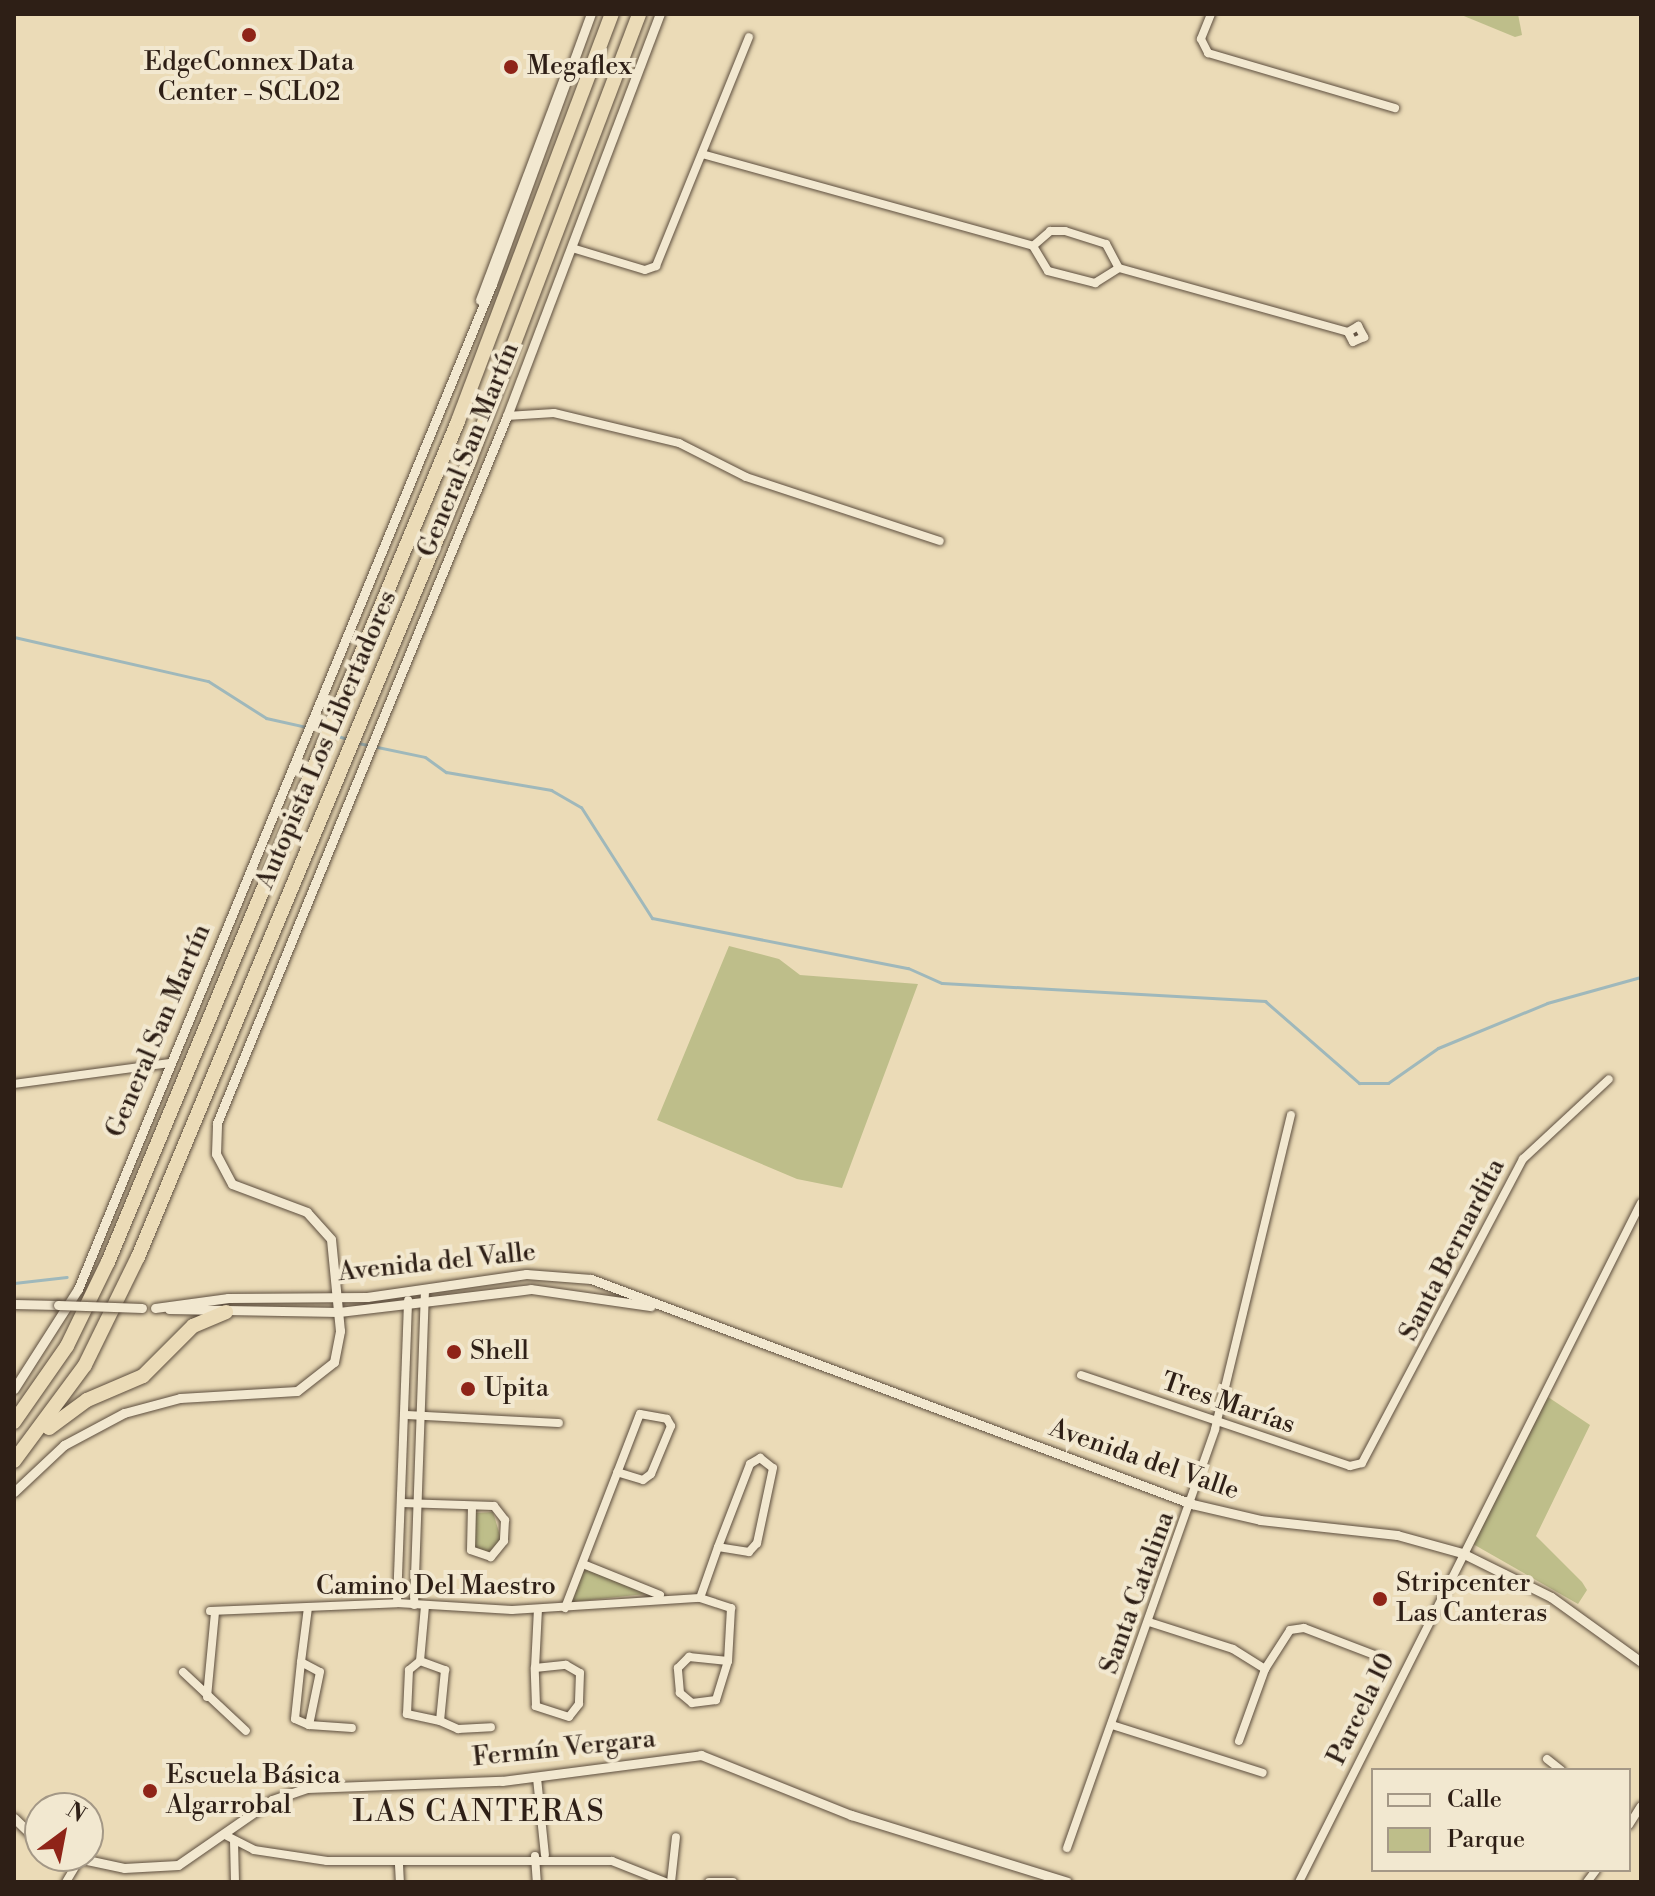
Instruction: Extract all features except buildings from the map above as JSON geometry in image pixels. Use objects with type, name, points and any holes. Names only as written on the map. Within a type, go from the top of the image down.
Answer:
[{"type":"highway","name":"Autopista Los Libertadores","points":[[14,1422],[56,1365],[100,1282],[484,355],[612,14]]},
{"type":"highway","name":"Autopista Los Libertadores","points":[[14,1461],[71,1388],[119,1300],[366,709],[639,14]]},
{"type":"highway","points":[[14,1461],[65,1415],[143,1376],[193,1326],[226,1312]]},
{"type":"street","name":"General San Martín","points":[[14,1388],[73,1302],[474,325],[591,14]]},
{"type":"street","name":"General San Martín","points":[[14,1492],[64,1445],[135,1408],[310,1386],[337,1354],[338,1297],[325,1228],[302,1209],[237,1188],[220,1167],[214,1141],[507,416],[660,14]]},
{"type":"street","points":[[1211,14],[1201,39],[1208,53],[1395,108]]},
{"type":"street","points":[[572,248],[645,270],[656,266],[749,37]]},
{"type":"street","points":[[702,154],[1033,246],[1048,271],[1095,283],[1119,268]]},
{"type":"street","points":[[1033,246],[1050,231],[1065,231],[1106,244],[1119,268],[1348,332]]},
{"type":"street","points":[[507,416],[554,413],[679,443],[746,477],[940,541]]},
{"type":"street","points":[[14,1084],[170,1063]]},
{"type":"street","name":"Santa Bernardita","points":[[1362,1463],[1523,1159],[1609,1079]]},
{"type":"street","name":"Santa Catalina","points":[[1067,1848],[1192,1504],[1217,1422],[1291,1115]]},
{"type":"street","name":"Parcela 10","points":[[1299,1882],[1462,1553],[1641,1203]]},
{"type":"street","name":"Avenida del Valle","points":[[155,1308],[228,1298],[338,1297],[408,1292],[559,1274],[607,1283],[670,1310],[1192,1504],[1260,1520],[1397,1535],[1462,1553],[1551,1597],[1641,1662]]},
{"type":"street","points":[[414,1605],[424,1416],[425,1289]]},
{"type":"street","name":"Avenida del Valle","points":[[14,1304],[226,1312],[339,1312],[547,1289],[670,1310]]},
{"type":"street","points":[[397,1603],[408,1292]]},
{"type":"street","name":"Tres Marías","points":[[1081,1375],[1350,1466],[1362,1463]]},
{"type":"street","points":[[565,1608],[583,1564],[617,1472],[640,1414],[667,1419],[671,1426],[651,1474],[643,1480],[617,1472]]},
{"type":"street","points":[[406,1415],[559,1423]]},
{"type":"street","points":[[700,1598],[718,1547],[750,1464],[766,1459],[772,1472],[754,1549],[718,1547]]},
{"type":"street","points":[[402,1503],[494,1506],[505,1520],[504,1541],[491,1557],[471,1550],[472,1506]]},
{"type":"street","name":"Camino Del Maestro","points":[[583,1564],[663,1596]]},
{"type":"street","name":"Camino Del Maestro","points":[[207,1697],[212,1612],[397,1603],[538,1609],[663,1596],[700,1598],[731,1608],[728,1661],[716,1700],[684,1699],[677,1680],[683,1661],[728,1661]]},
{"type":"street","points":[[425,1606],[420,1661],[409,1670],[407,1714],[440,1721],[458,1729],[491,1727]]},
{"type":"street","points":[[308,1607],[295,1719],[309,1725],[352,1728]]},
{"type":"street","points":[[535,1668],[566,1665],[580,1673],[579,1704],[569,1717],[536,1706],[535,1668],[538,1609]]},
{"type":"street","points":[[1149,1622],[1227,1646],[1265,1669]]},
{"type":"street","points":[[1239,1741],[1265,1669],[1297,1627],[1380,1657]]},
{"type":"street","points":[[420,1661],[445,1670],[440,1721]]},
{"type":"street","points":[[301,1662],[320,1672],[309,1725]]},
{"type":"street","points":[[183,1672],[246,1731]]},
{"type":"street","points":[[1112,1725],[1263,1773]]},
{"type":"street","name":"Fermín Vergara","points":[[104,1862],[164,1867],[190,1861],[230,1838],[272,1800],[307,1788],[537,1778],[708,1756],[851,1815],[1067,1882]]},
{"type":"street","points":[[1547,1759],[1558,1768]]},
{"type":"street","points":[[537,1778],[540,1856],[537,1882]]},
{"type":"street","points":[[235,1882],[230,1838],[269,1854],[399,1865],[540,1856],[612,1861],[668,1882],[676,1837]]},
{"type":"street","points":[[399,1865],[400,1882]]},
{"type":"street","points":[[709,1882],[733,1882]]},
{"type":"green space","points":[[1459,14],[1518,14],[1522,35],[1515,37]]},
{"type":"green space","points":[[729,946],[779,959],[800,975],[918,984],[842,1188],[797,1179],[657,1120]]},
{"type":"green space","points":[[1548,1397],[1590,1425],[1536,1536],[1587,1590],[1578,1604],[1473,1544]]},
{"type":"green space","points":[[493,1512],[501,1539],[486,1555],[474,1549],[476,1513]]},
{"type":"green space","points":[[585,1568],[645,1594],[572,1602]]},
{"type":"waterway","points":[[14,637],[208,681],[266,718],[324,731]]},
{"type":"waterway","points":[[331,734],[347,739]]},
{"type":"waterway","points":[[358,743],[425,757],[446,772],[551,790],[581,807],[652,918],[908,968],[942,983],[1265,1001],[1359,1083],[1388,1083],[1438,1048],[1547,1003],[1641,977]]},
{"type":"waterway","points":[[14,1283],[67,1277]]},
{"type":"place","name":"EdgeConnex Data Center - SCL02","points":[[249,35]]},
{"type":"place","name":"Megaflex","points":[[511,67]]},
{"type":"place","name":"Shell","points":[[454,1352]]},
{"type":"place","name":"Upita","points":[[468,1389]]},
{"type":"place","name":"Stripcenter Las Canteras","points":[[1380,1599]]},
{"type":"place","name":"Escuela Básica Algarrobal","points":[[150,1791]]},
{"type":"district","name":"LAS CANTERAS","points":[[479,1812]]}]
